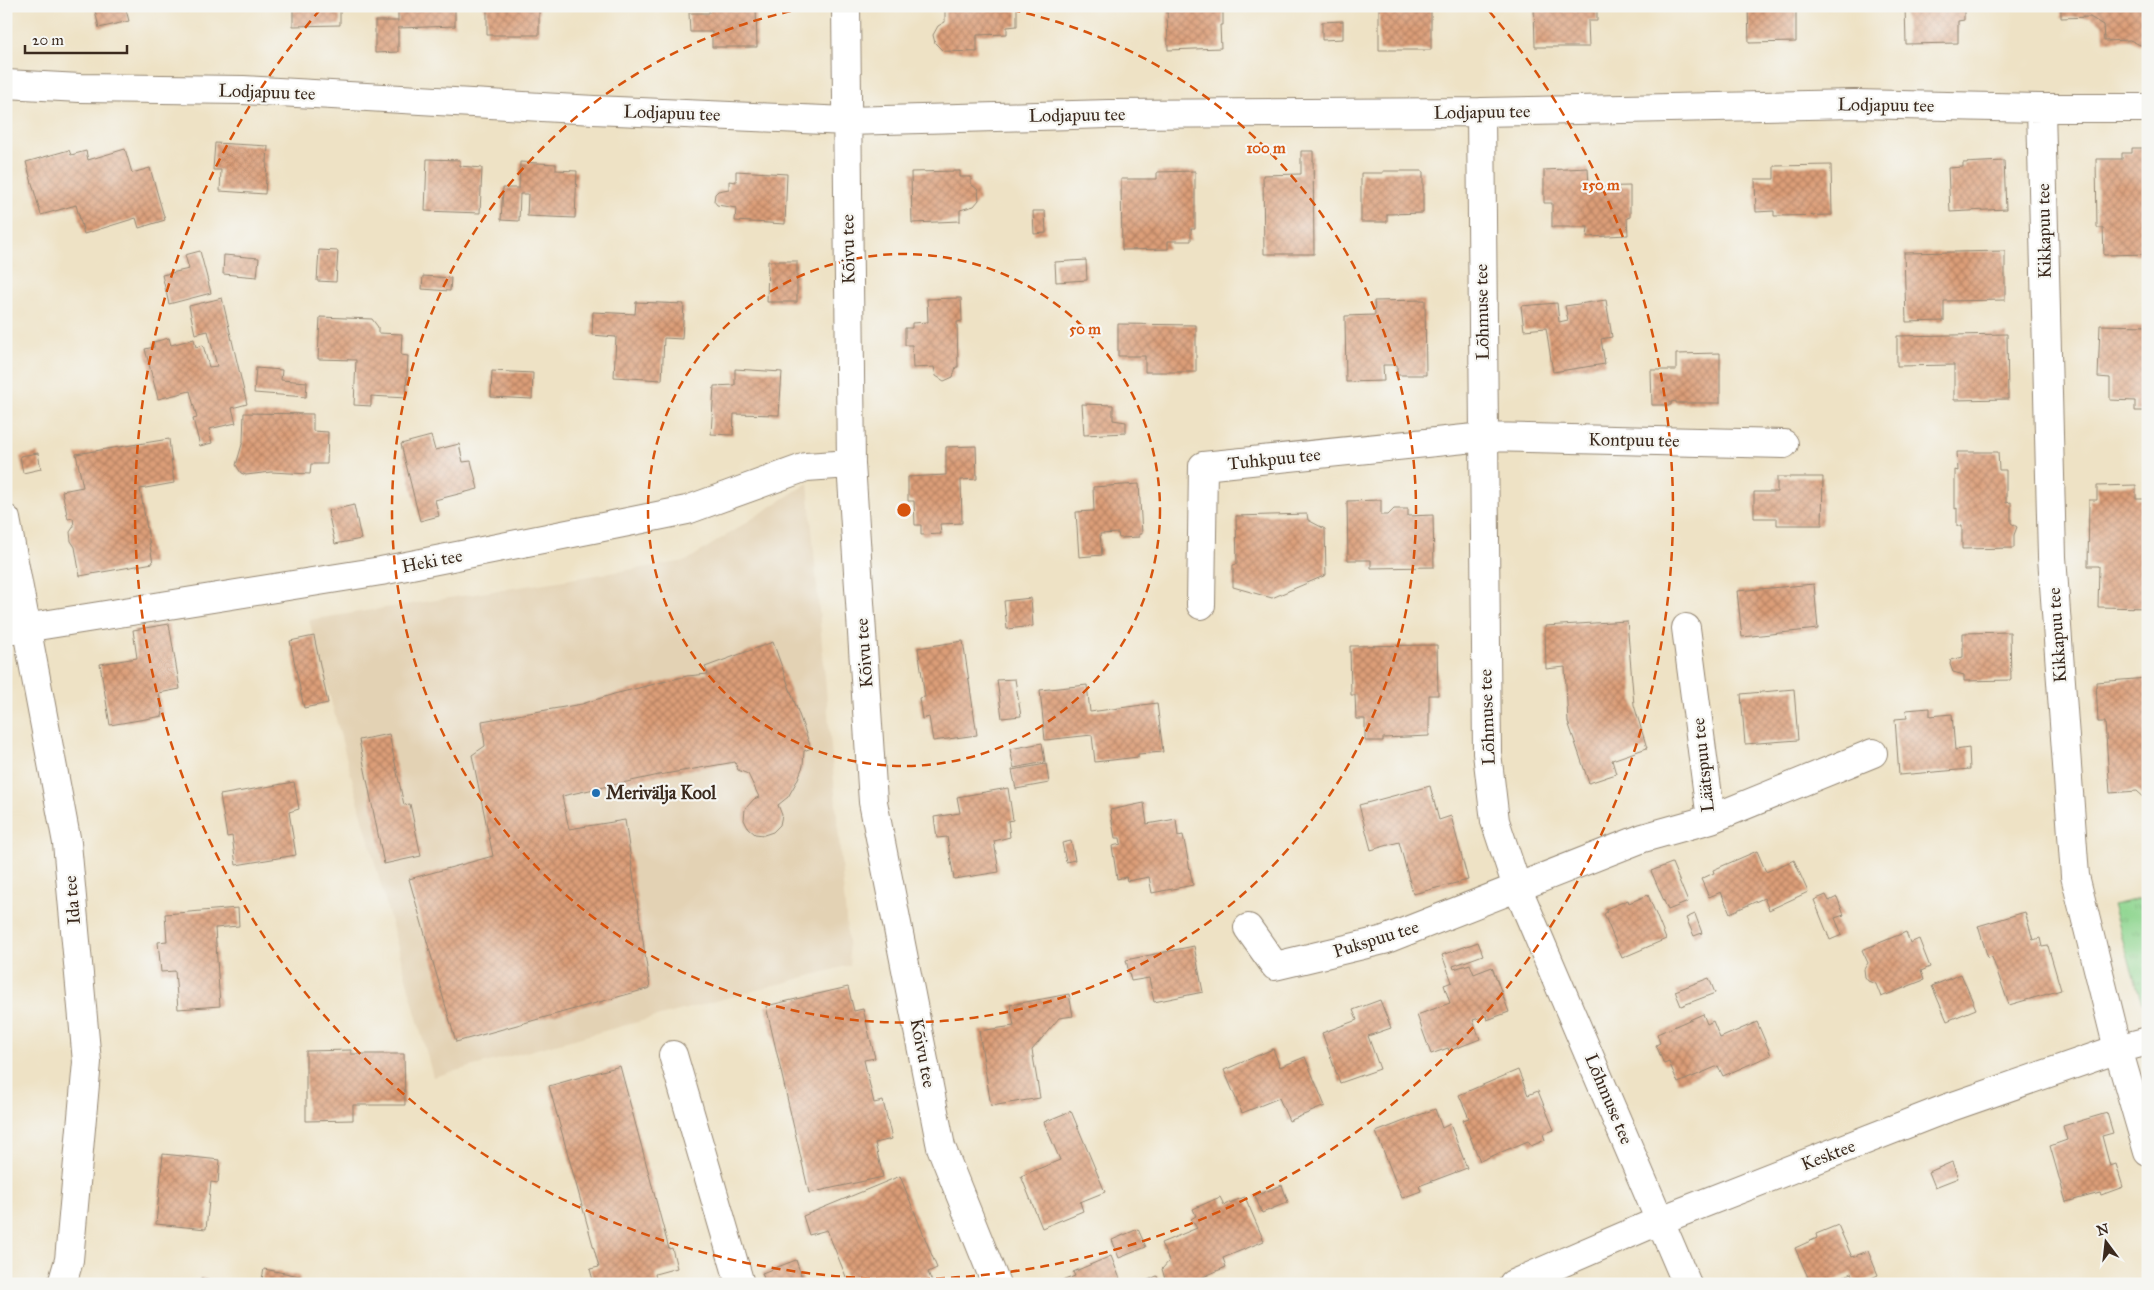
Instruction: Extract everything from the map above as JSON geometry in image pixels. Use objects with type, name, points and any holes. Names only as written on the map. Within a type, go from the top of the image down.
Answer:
[{"type":"street","name":"Kõivu tee","points":[[846,6],[851,464],[874,802],[941,1147],[996,1284]]},
{"type":"street","name":"Lodjapuu tee","points":[[6,84],[80,88],[243,90],[594,110],[847,121],[1109,114],[1480,112],[1854,104],[2148,108]]},
{"type":"street","name":"Kikkapuu tee","points":[[2041,108],[2052,557],[2075,876],[2118,1049],[2148,1152]]},
{"type":"street","name":"Lõhmuse tee","points":[[1480,112],[1487,753],[1495,821],[1517,887],[1687,1284]]},
{"type":"street","name":"Kontpuu tee","points":[[1484,437],[1784,444]]},
{"type":"street","name":"Tuhkpuu tee","points":[[1201,605],[1203,466],[1484,437]]},
{"type":"street","name":"Heki tee","points":[[16,630],[381,571],[613,525],[687,510],[806,466],[851,464]]},
{"type":"street","name":"Ida tee","points":[[6,519],[16,630],[67,843],[86,1062],[69,1260],[62,1284]]},
{"type":"street","name":"Läätspuu tee","points":[[1517,887],[1643,838],[1712,819],[1686,628]]},
{"type":"street","points":[[1712,819],[1873,754]]},
{"type":"street","name":"Pukspuu tee","points":[[1248,928],[1275,966],[1384,940],[1517,887]]},
{"type":"street","name":"Kesktee","points":[[1513,1284],[1661,1220],[1946,1109],[2118,1049],[2148,1042]]},
{"type":"street","points":[[673,1055],[740,1284]]},
{"type":"shaded area","name":"Merivälja Kool","points":[[808,483],[850,965],[433,1077],[309,620],[686,561]]},
{"type":"green space","points":[[2148,897],[2148,998],[2142,1003],[2112,905]]},
{"type":"building","points":[[94,6],[125,6],[129,21],[99,28]]},
{"type":"building","points":[[293,6],[340,6],[340,25],[293,26]]},
{"type":"building","points":[[398,6],[455,6],[455,26],[398,28],[398,52],[375,53],[375,21],[398,21]]},
{"type":"building","points":[[484,6],[539,6],[539,35],[487,35],[487,10],[484,10]]},
{"type":"building","points":[[709,6],[756,6],[757,47],[712,47],[712,32],[690,32],[689,13],[709,13]]},
{"type":"building","points":[[945,6],[1017,6],[1017,26],[1007,27],[1007,34],[977,35],[977,52],[943,51],[935,43],[933,35],[938,26],[945,22]]},
{"type":"building","points":[[1167,6],[1223,6],[1223,25],[1220,25],[1221,48],[1168,50]]},
{"type":"building","points":[[1379,6],[1431,6],[1431,50],[1379,50]]},
{"type":"building","points":[[1534,6],[1597,6],[1597,21],[1588,21],[1589,47],[1535,47]]},
{"type":"building","points":[[1748,6],[1796,6],[1796,42],[1749,43]]},
{"type":"building","points":[[1905,6],[1964,6],[1964,20],[1958,21],[1958,43],[1906,44]]},
{"type":"building","points":[[2061,6],[2148,6],[2148,44],[2140,45],[2130,40],[2104,41],[2103,25],[2090,17],[2061,18]]},
{"type":"building","points":[[1343,21],[1343,39],[1322,40],[1322,22]]},
{"type":"building","points":[[215,143],[268,146],[265,194],[220,191],[221,170],[213,170]]},
{"type":"building","points":[[2132,148],[2148,148],[2148,254],[2104,255],[2103,228],[2097,228],[2096,159],[2122,159],[2122,153],[2132,153]]},
{"type":"building","points":[[125,149],[132,173],[150,168],[165,220],[139,228],[136,218],[84,234],[76,205],[41,215],[26,162],[69,150],[71,155],[86,151],[88,160]]},
{"type":"building","points":[[1301,151],[1313,151],[1314,254],[1264,254],[1263,175],[1301,174]]},
{"type":"building","points":[[427,159],[460,160],[460,166],[482,168],[480,213],[425,211]]},
{"type":"building","points":[[2004,161],[2006,209],[1950,212],[1948,168],[1963,167],[1963,163]]},
{"type":"building","points":[[520,162],[556,164],[556,170],[577,171],[575,218],[527,216],[528,194],[520,194],[519,221],[501,220],[503,188],[519,188]]},
{"type":"building","points":[[1831,165],[1832,215],[1774,216],[1774,211],[1756,212],[1755,179],[1774,179],[1774,166]]},
{"type":"building","points":[[1588,168],[1589,187],[1630,186],[1630,217],[1627,218],[1628,235],[1587,237],[1588,227],[1552,227],[1552,203],[1544,203],[1544,170]]},
{"type":"building","points":[[736,171],[787,174],[785,224],[735,221],[736,208],[717,205],[714,201],[715,194],[718,191],[729,189],[729,181],[736,182]]},
{"type":"building","points":[[960,171],[960,177],[971,177],[971,184],[978,190],[979,200],[974,206],[960,210],[960,221],[912,223],[911,172]]},
{"type":"building","points":[[1195,171],[1195,229],[1191,229],[1191,241],[1168,241],[1168,249],[1122,250],[1121,179],[1157,179],[1157,172]]},
{"type":"building","points":[[1383,171],[1423,171],[1423,213],[1387,214],[1387,222],[1361,222],[1361,173],[1383,173]]},
{"type":"building","points":[[1033,211],[1045,211],[1046,233],[1034,234]]},
{"type":"building","points":[[319,250],[338,251],[336,282],[317,281]]},
{"type":"building","points":[[200,251],[211,293],[169,304],[162,275],[189,269],[185,255]]},
{"type":"building","points":[[2005,251],[2005,300],[1944,301],[1944,321],[1906,322],[1904,253]]},
{"type":"building","points":[[224,255],[259,258],[257,277],[223,274]]},
{"type":"building","points":[[1086,260],[1087,280],[1056,282],[1055,262]]},
{"type":"building","points":[[768,261],[797,261],[797,302],[767,302]]},
{"type":"building","points":[[423,276],[451,278],[450,291],[422,289]]},
{"type":"building","points":[[222,298],[247,404],[232,408],[236,423],[209,429],[212,443],[200,446],[193,419],[197,418],[190,391],[158,399],[145,349],[154,347],[153,342],[169,338],[171,345],[194,339],[196,347],[203,345],[209,367],[217,366],[208,331],[195,334],[189,306]]},
{"type":"building","points":[[961,298],[962,321],[957,322],[958,367],[956,367],[953,377],[944,381],[936,376],[934,367],[913,368],[912,345],[905,345],[905,328],[912,328],[912,323],[928,322],[927,299]]},
{"type":"building","points":[[1425,300],[1426,375],[1397,375],[1397,365],[1383,365],[1384,381],[1346,382],[1345,316],[1375,315],[1374,301]]},
{"type":"building","points":[[1606,300],[1612,337],[1601,339],[1605,364],[1553,372],[1546,328],[1524,330],[1521,306],[1557,303],[1559,322],[1568,320],[1565,306]]},
{"type":"building","points":[[636,302],[684,304],[682,339],[664,338],[662,380],[614,377],[616,337],[592,335],[593,312],[635,314]]},
{"type":"building","points":[[320,317],[372,319],[378,327],[378,333],[402,334],[401,355],[408,356],[406,398],[371,396],[371,406],[354,405],[356,360],[318,359]]},
{"type":"building","points":[[1118,324],[1196,325],[1196,372],[1145,372],[1145,356],[1118,356]]},
{"type":"building","points":[[2100,325],[2148,326],[2148,411],[2135,411],[2135,401],[2110,400],[2110,378],[2098,377]]},
{"type":"building","points":[[2007,334],[2008,399],[1954,400],[1954,365],[1897,366],[1897,336]]},
{"type":"building","points":[[1720,353],[1720,403],[1676,403],[1676,401],[1671,402],[1671,405],[1652,405],[1651,370],[1676,370],[1676,354]]},
{"type":"building","points":[[256,368],[282,370],[281,380],[307,382],[306,397],[254,393]]},
{"type":"building","points":[[735,369],[782,372],[779,415],[734,414],[733,435],[711,434],[714,386],[735,385]]},
{"type":"building","points":[[492,371],[533,373],[532,399],[491,397]]},
{"type":"building","points":[[1082,404],[1113,405],[1113,420],[1126,422],[1126,433],[1084,435]]},
{"type":"building","points":[[244,413],[313,414],[313,431],[328,432],[327,464],[311,464],[310,474],[271,472],[246,475],[241,473],[236,465],[243,441]]},
{"type":"building","points":[[431,436],[435,450],[459,444],[463,462],[471,461],[478,489],[435,500],[439,516],[420,521],[401,444]]},
{"type":"building","points":[[169,439],[174,483],[140,489],[153,563],[80,576],[75,547],[71,541],[70,532],[74,526],[73,518],[68,519],[62,491],[83,487],[76,454]]},
{"type":"building","points":[[976,446],[977,479],[961,480],[962,523],[940,524],[941,534],[921,535],[921,525],[915,525],[914,501],[908,501],[908,477],[946,475],[946,447]]},
{"type":"building","points":[[1957,452],[1998,452],[1999,470],[2006,470],[2006,503],[2011,502],[2011,523],[2017,527],[2014,535],[2014,548],[1962,549],[1962,526],[1957,526],[1957,508],[1955,509],[1955,470],[1958,471]]},
{"type":"building","points":[[38,453],[41,469],[23,473],[20,456]]},
{"type":"building","points":[[1777,477],[1823,477],[1822,525],[1777,525],[1777,518],[1754,518],[1754,492],[1777,492]]},
{"type":"building","points":[[1139,484],[1142,534],[1139,534],[1139,537],[1119,538],[1118,533],[1100,534],[1102,555],[1079,557],[1076,512],[1094,511],[1093,487]]},
{"type":"building","points":[[2136,485],[2136,499],[2148,499],[2148,608],[2098,607],[2099,566],[2088,566],[2089,500],[2097,500],[2097,486]]},
{"type":"building","points":[[1381,500],[1381,515],[1388,515],[1394,509],[1408,509],[1408,516],[1433,515],[1434,567],[1371,568],[1371,560],[1348,560],[1347,501]]},
{"type":"building","points":[[354,505],[361,539],[335,544],[328,511]]},
{"type":"building","points":[[1307,514],[1308,520],[1325,529],[1326,575],[1272,598],[1233,587],[1233,565],[1237,564],[1236,516]]},
{"type":"building","points":[[1814,584],[1818,629],[1742,637],[1737,591]]},
{"type":"building","points":[[1031,598],[1033,626],[1007,629],[1004,601]]},
{"type":"building","points":[[1627,621],[1634,705],[1647,748],[1612,760],[1616,774],[1589,783],[1568,722],[1565,667],[1546,669],[1545,626]]},
{"type":"building","points":[[169,624],[180,689],[159,693],[163,716],[110,725],[100,664],[137,658],[133,630]]},
{"type":"building","points":[[2010,632],[2011,680],[1964,681],[1964,675],[1953,672],[1950,664],[1951,660],[1963,657],[1963,633]]},
{"type":"building","points":[[314,636],[328,703],[304,708],[290,641]]},
{"type":"building","points":[[963,641],[977,735],[933,741],[929,717],[922,719],[919,698],[925,697],[918,648]]},
{"type":"building","points":[[773,642],[811,748],[804,751],[803,766],[788,797],[778,805],[782,815],[780,825],[773,832],[764,835],[755,834],[748,828],[744,820],[745,809],[754,799],[759,797],[748,774],[738,770],[735,762],[659,775],[562,796],[569,829],[625,820],[650,988],[456,1042],[409,879],[493,856],[472,755],[485,746],[482,721],[582,704],[687,676],[708,674],[705,667]]},
{"type":"building","points":[[1437,645],[1438,695],[1429,695],[1429,736],[1383,738],[1383,741],[1365,741],[1365,719],[1356,719],[1355,695],[1351,695],[1350,646]]},
{"type":"building","points":[[2148,678],[2148,801],[2137,791],[2110,793],[2105,722],[2098,722],[2096,682]]},
{"type":"building","points":[[1015,679],[1021,716],[1002,718],[997,680]]},
{"type":"building","points":[[1087,685],[1090,712],[1157,703],[1163,752],[1138,754],[1138,757],[1095,762],[1092,735],[1045,740],[1040,690]]},
{"type":"building","points":[[1794,689],[1798,740],[1745,744],[1741,694]]},
{"type":"building","points":[[1930,708],[1930,716],[1952,714],[1955,750],[1969,748],[1970,769],[1899,775],[1895,719],[1907,718],[1906,710]]},
{"type":"building","points":[[389,734],[404,805],[410,804],[421,856],[384,864],[359,740]]},
{"type":"building","points":[[1042,743],[1045,762],[1014,768],[1010,749]]},
{"type":"building","points":[[1046,764],[1049,783],[1016,789],[1012,770]]},
{"type":"building","points":[[294,782],[299,809],[289,812],[296,855],[236,865],[232,836],[227,837],[220,795]]},
{"type":"building","points":[[1430,786],[1439,820],[1451,816],[1468,880],[1413,894],[1399,842],[1371,850],[1359,805]]},
{"type":"building","points":[[1008,788],[1013,820],[1008,821],[1010,837],[994,841],[999,872],[954,879],[947,837],[937,838],[934,817],[960,813],[957,797]]},
{"type":"building","points":[[1144,803],[1147,824],[1176,819],[1178,836],[1183,835],[1193,885],[1152,893],[1149,877],[1127,881],[1126,877],[1117,879],[1112,846],[1121,844],[1120,838],[1115,838],[1110,810]]},
{"type":"building","points":[[1071,841],[1075,860],[1066,862],[1062,843]]},
{"type":"building","points":[[1757,851],[1766,872],[1794,860],[1808,892],[1769,910],[1764,898],[1730,913],[1721,892],[1709,897],[1701,879],[1714,873],[1713,870]]},
{"type":"building","points":[[1672,863],[1688,902],[1668,910],[1651,871]]},
{"type":"building","points":[[1648,895],[1666,939],[1622,958],[1604,914],[1607,912],[1606,909],[1628,900],[1629,903]]},
{"type":"building","points":[[1826,895],[1829,901],[1837,897],[1844,915],[1835,918],[1842,935],[1830,940],[1814,900]]},
{"type":"building","points":[[238,908],[239,926],[215,928],[220,1006],[178,1009],[175,971],[161,972],[158,942],[167,941],[165,914]]},
{"type":"building","points":[[2025,912],[2033,940],[2040,938],[2042,947],[2048,946],[2061,990],[2009,1005],[1992,957],[1988,958],[1978,926]]},
{"type":"building","points":[[1695,914],[1702,933],[1694,936],[1686,918]]},
{"type":"building","points":[[1906,932],[1910,943],[1919,939],[1930,967],[1921,971],[1924,980],[1881,997],[1876,984],[1868,981],[1865,977],[1864,969],[1868,963],[1862,950]]},
{"type":"building","points":[[1478,942],[1483,955],[1453,966],[1454,969],[1470,964],[1474,974],[1492,967],[1509,1012],[1487,1020],[1486,1016],[1473,1020],[1480,1039],[1449,1051],[1448,1048],[1431,1054],[1417,1015],[1450,1003],[1444,985],[1452,982],[1442,955]]},
{"type":"building","points":[[1194,946],[1203,992],[1154,1002],[1149,978],[1131,981],[1126,960]]},
{"type":"building","points":[[1961,974],[1976,1009],[1947,1021],[1932,986]]},
{"type":"building","points":[[1709,978],[1715,993],[1681,1006],[1675,991]]},
{"type":"building","points":[[848,987],[854,1011],[863,1009],[875,1058],[864,1060],[874,1103],[883,1101],[892,1139],[875,1143],[883,1177],[809,1193],[766,1006]]},
{"type":"building","points":[[1069,994],[1073,1016],[1059,1018],[1032,1050],[1040,1098],[991,1106],[979,1031],[1014,1026],[1010,1005]]},
{"type":"building","points":[[1380,1000],[1391,1028],[1368,1036],[1380,1069],[1340,1083],[1322,1033],[1357,1020],[1353,1010]]},
{"type":"building","points":[[1703,1014],[1707,1024],[1713,1021],[1720,1038],[1757,1022],[1771,1055],[1723,1076],[1718,1066],[1678,1083],[1669,1062],[1664,1064],[1656,1045],[1660,1043],[1657,1034]]},
{"type":"building","points":[[1273,1049],[1280,1067],[1305,1057],[1325,1106],[1289,1121],[1279,1098],[1242,1113],[1224,1070]]},
{"type":"building","points":[[351,1050],[351,1054],[404,1054],[405,1105],[353,1105],[353,1120],[306,1121],[306,1051]]},
{"type":"building","points":[[620,1066],[669,1249],[672,1248],[677,1268],[655,1274],[657,1284],[594,1284],[590,1269],[599,1267],[549,1086]]},
{"type":"building","points":[[1518,1070],[1528,1095],[1538,1091],[1554,1130],[1543,1134],[1545,1140],[1531,1146],[1528,1141],[1480,1161],[1463,1120],[1469,1118],[1459,1095]]},
{"type":"building","points":[[1435,1109],[1442,1128],[1450,1124],[1467,1168],[1419,1186],[1421,1191],[1402,1198],[1376,1132]]},
{"type":"building","points":[[1071,1111],[1105,1192],[1080,1202],[1083,1211],[1042,1228],[1021,1176],[1060,1160],[1044,1122]]},
{"type":"building","points":[[2107,1113],[2113,1133],[2102,1136],[2110,1166],[2116,1164],[2123,1187],[2101,1195],[2100,1193],[2066,1202],[2050,1146],[2067,1140],[2063,1126]]},
{"type":"building","points":[[163,1154],[220,1160],[218,1183],[211,1182],[206,1229],[156,1224]]},
{"type":"building","points":[[1952,1162],[1958,1178],[1935,1187],[1929,1172]]},
{"type":"building","points":[[900,1176],[937,1268],[928,1272],[933,1284],[849,1284],[827,1230],[809,1235],[803,1216]]},
{"type":"building","points":[[1282,1185],[1288,1202],[1262,1213],[1255,1196]]},
{"type":"building","points":[[1220,1197],[1224,1205],[1245,1197],[1264,1241],[1223,1258],[1226,1267],[1187,1284],[1179,1284],[1177,1281],[1172,1282],[1165,1279],[1162,1269],[1169,1261],[1161,1243],[1197,1228],[1191,1219],[1196,1216],[1193,1209]]},
{"type":"building","points":[[1838,1225],[1852,1257],[1868,1251],[1878,1275],[1859,1284],[1856,1284],[1851,1273],[1828,1284],[1811,1284],[1795,1248],[1817,1238],[1816,1234]]},
{"type":"building","points":[[1138,1229],[1146,1247],[1119,1258],[1112,1240]]},
{"type":"building","points":[[1111,1256],[1122,1284],[1063,1284],[1062,1281],[1075,1276],[1073,1272]]},
{"type":"building","points":[[796,1260],[804,1284],[766,1284],[762,1273]]},
{"type":"building","points":[[264,1269],[300,1276],[299,1284],[261,1284]]},
{"type":"building","points":[[1157,1276],[1160,1284],[1139,1284]]},
{"type":"building","points":[[201,1278],[224,1282],[224,1284],[200,1284]]},
{"type":"place","name":"Merivälja Kool","points":[[596,793]]}]
